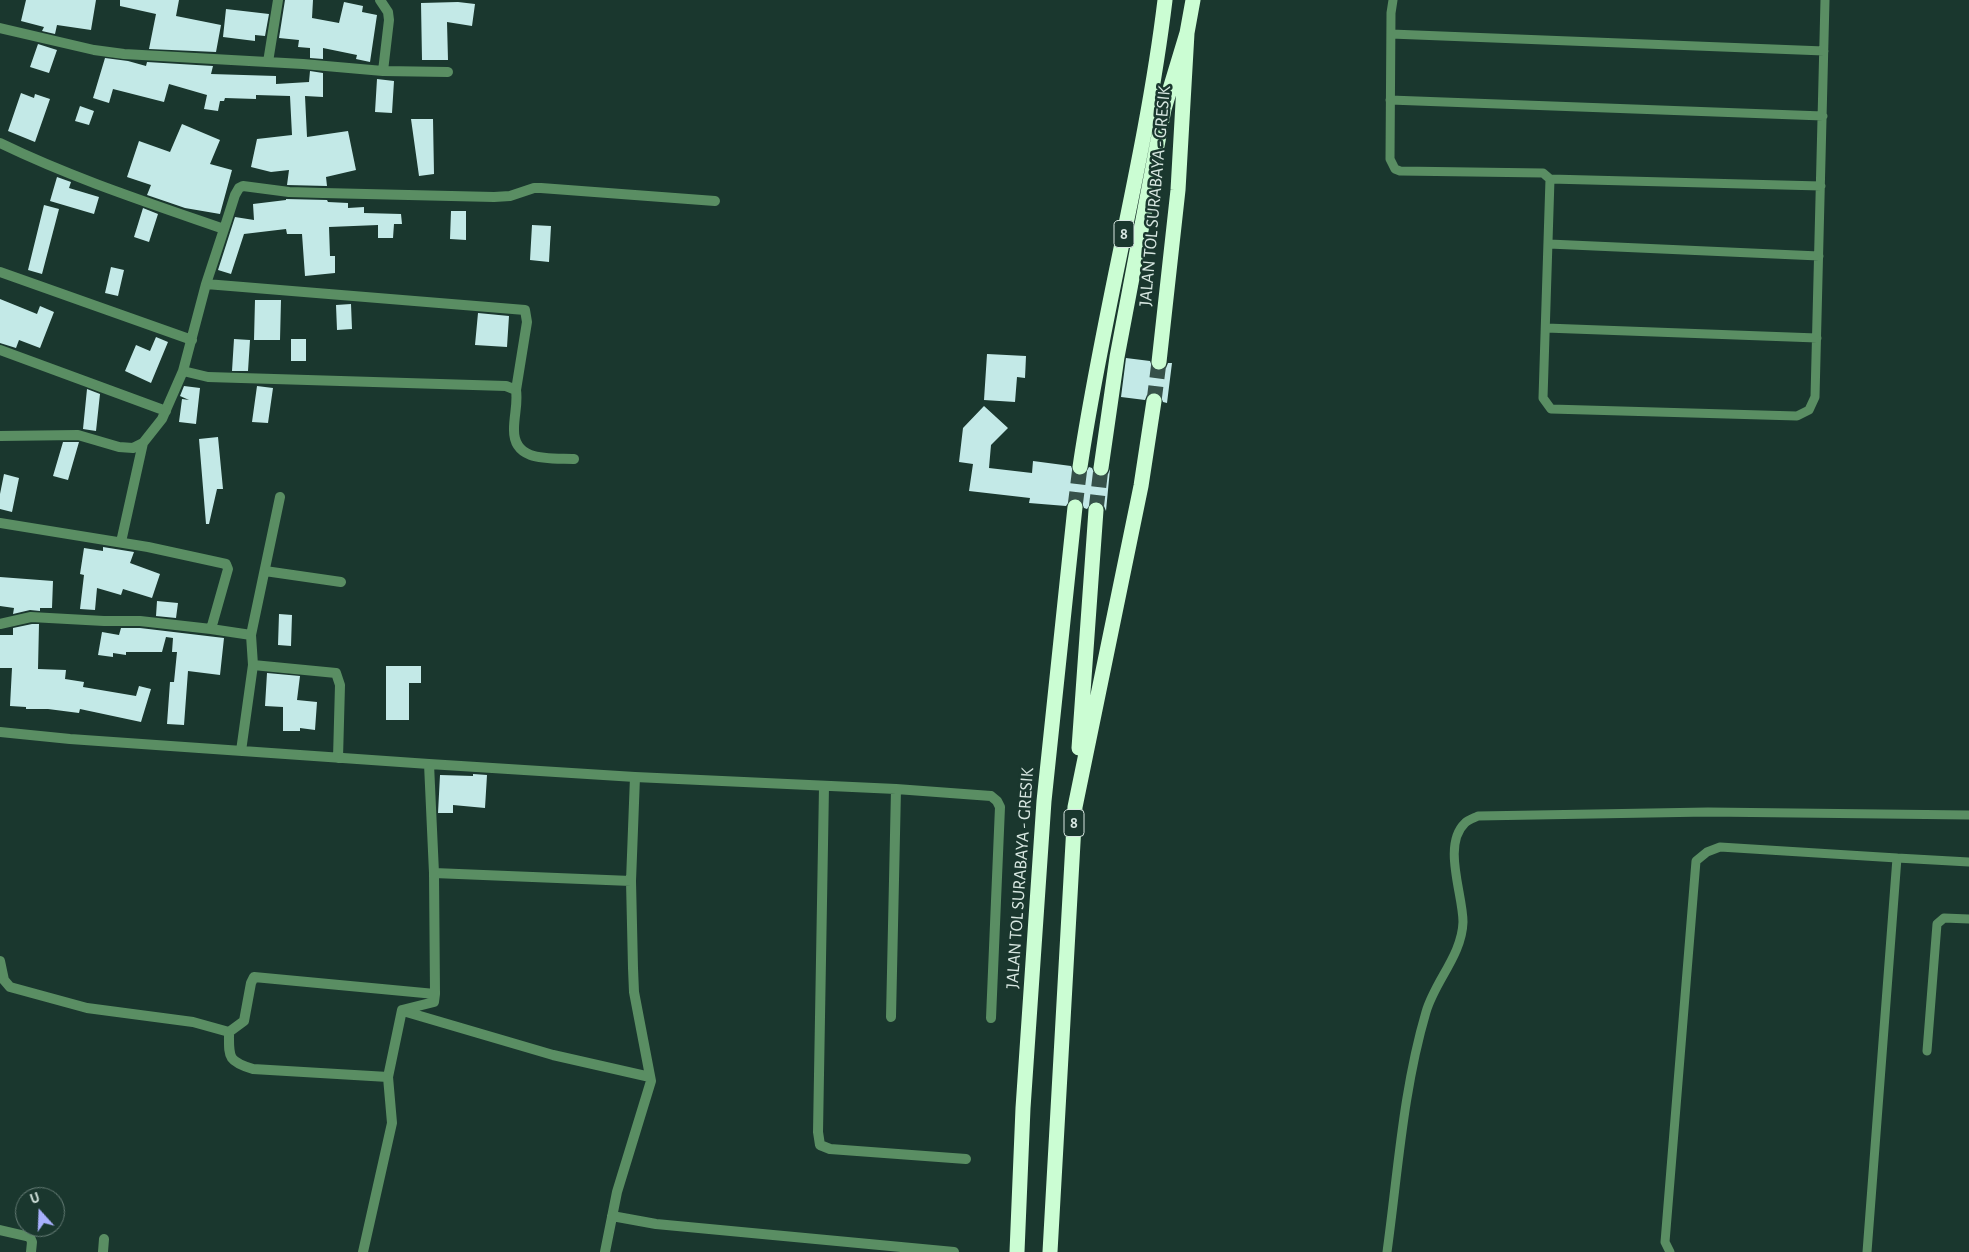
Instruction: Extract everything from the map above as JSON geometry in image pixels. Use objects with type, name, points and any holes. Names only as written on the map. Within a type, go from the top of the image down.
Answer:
[{"type":"highway","name":"JALAN TOL SURABAYA - GRESIK","points":[[1080,467],[1089,409],[1139,157],[1165,0]]},
{"type":"highway","name":"JALAN TOL SURABAYA - GRESIK","points":[[1101,468],[1117,356],[1164,109],[1187,33],[1193,0]]},
{"type":"highway","name":"JALAN TOL SURABAYA - GRESIK","points":[[1159,362],[1178,190],[1187,33]]},
{"type":"highway","name":"8","points":[[1075,808],[1141,486],[1154,401]]},
{"type":"highway","name":"JALAN TOL SURABAYA - GRESIK","points":[[1017,1252],[1023,1108],[1044,801],[1075,507]]},
{"type":"highway","name":"8","points":[[1050,1252],[1075,808],[1096,510]]},
{"type":"street","points":[[268,62],[278,0]]},
{"type":"street","points":[[380,0],[388,12],[389,20],[384,71]]},
{"type":"street","points":[[0,28],[94,50],[124,54],[384,71],[448,72]]},
{"type":"street","points":[[0,143],[28,157],[110,189],[224,229]]},
{"type":"street","points":[[0,436],[23,438],[78,435],[119,447],[133,448],[143,443],[166,411],[183,371],[206,284],[235,195],[239,188],[243,186],[289,192],[494,196],[510,196],[534,188],[541,188],[714,201]]},
{"type":"street","points":[[0,272],[192,340]]},
{"type":"street","points":[[206,284],[525,310],[527,322],[516,390],[518,401],[514,440],[518,446],[532,456],[574,459]]},
{"type":"street","points":[[0,350],[166,411]]},
{"type":"street","points":[[183,371],[208,377],[506,386],[516,390]]},
{"type":"street","points":[[121,542],[143,443]]},
{"type":"street","points":[[241,751],[253,665],[251,635],[280,497]]},
{"type":"street","points":[[0,523],[121,542],[226,564],[228,569],[210,629]]},
{"type":"street","points":[[265,571],[341,582]]},
{"type":"street","points":[[0,624],[31,617],[140,621],[251,635]]},
{"type":"street","points":[[253,665],[336,674],[340,685],[338,758]]},
{"type":"street","points":[[0,732],[70,739],[429,764],[635,777],[896,789],[991,796],[997,800],[1000,807],[991,1018]]},
{"type":"street","points":[[402,1010],[434,1002],[435,994],[434,873],[429,764]]},
{"type":"street","points":[[606,1252],[617,1192],[650,1086],[650,1077],[634,992],[631,881],[635,777]]},
{"type":"street","points":[[824,787],[818,1132],[820,1145],[830,1149],[966,1159]]},
{"type":"street","points":[[891,1016],[896,789]]},
{"type":"street","points":[[434,873],[631,881]]},
{"type":"street","points":[[0,961],[4,980],[10,987],[87,1008],[194,1022],[229,1032]]},
{"type":"street","points":[[229,1032],[244,1021],[251,983],[254,977],[435,994]]},
{"type":"street","points":[[402,1010],[553,1055],[650,1077]]},
{"type":"street","points":[[363,1252],[392,1123],[388,1077],[402,1010]]},
{"type":"street","points":[[229,1032],[232,1059],[237,1064],[253,1069],[388,1077]]},
{"type":"street","points":[[612,1216],[666,1225],[954,1252]]},
{"type":"street","points":[[0,1230],[30,1237],[32,1242],[31,1252]]},
{"type":"street","points":[[103,1252],[104,1239]]},
{"type":"lane","points":[[1393,0],[1390,159],[1395,169],[1400,171],[1543,173],[1550,179],[1821,186]]},
{"type":"lane","points":[[1550,179],[1543,398],[1551,409],[1803,415],[1813,404],[1815,397],[1825,0]]},
{"type":"lane","points":[[1391,34],[1824,51]]},
{"type":"lane","points":[[1390,100],[1823,116]]},
{"type":"lane","points":[[1549,244],[1819,256]]},
{"type":"lane","points":[[1546,328],[1817,338]]},
{"type":"lane","points":[[1387,1252],[1409,1082],[1426,1011],[1457,948],[1462,932],[1463,919],[1454,846],[1458,833],[1466,822],[1478,816],[1708,812],[1969,815]]},
{"type":"lane","points":[[1670,1252],[1665,1242],[1696,861],[1707,852],[1720,848],[1969,862]]},
{"type":"lane","points":[[1867,1252],[1897,858]]},
{"type":"lane","points":[[1927,1051],[1937,924],[1944,918],[1969,918]]},
{"type":"building","points":[[26,0],[96,0],[91,30],[57,25],[55,34],[42,31],[44,27],[21,21]]},
{"type":"building","points":[[120,0],[179,0],[176,16],[221,25],[216,52],[149,49],[156,14],[120,6]]},
{"type":"building","points":[[285,0],[313,0],[312,18],[339,23],[344,2],[363,6],[362,12],[377,15],[370,62],[356,59],[357,55],[323,48],[323,59],[310,58],[310,48],[298,47],[299,40],[279,38]]},
{"type":"building","points":[[458,2],[475,4],[472,26],[447,22],[448,60],[422,60],[421,3]]},
{"type":"building","points":[[226,9],[269,14],[265,36],[255,35],[255,41],[223,37]]},
{"type":"building","points":[[38,44],[57,50],[49,73],[30,67]]},
{"type":"building","points":[[105,58],[146,66],[147,62],[213,66],[211,74],[276,76],[276,84],[309,82],[310,71],[323,73],[323,97],[305,96],[307,137],[348,131],[356,170],[326,177],[327,186],[287,185],[289,170],[271,172],[251,167],[257,139],[292,135],[290,96],[256,95],[256,99],[225,98],[224,101],[220,101],[218,111],[204,109],[207,95],[169,84],[164,102],[113,89],[109,103],[93,98]]},
{"type":"building","points":[[377,79],[394,81],[392,113],[375,112]]},
{"type":"building","points":[[21,93],[34,98],[35,94],[50,99],[35,142],[8,131]]},
{"type":"building","points":[[80,106],[94,111],[89,125],[75,121]]},
{"type":"building","points":[[411,119],[433,119],[434,174],[419,176]]},
{"type":"building","points":[[182,124],[220,140],[210,164],[232,170],[220,214],[185,208],[147,195],[151,185],[127,177],[139,141],[170,152]]},
{"type":"building","points":[[57,177],[71,182],[69,188],[99,197],[94,214],[50,201]]},
{"type":"building","points":[[286,199],[327,200],[328,202],[348,203],[348,208],[364,207],[364,213],[401,214],[402,224],[394,224],[393,238],[378,238],[378,225],[329,227],[330,256],[335,256],[335,273],[305,276],[302,234],[287,234],[286,229],[244,234],[231,274],[218,270],[235,217],[254,220],[253,204]]},
{"type":"building","points":[[44,205],[59,209],[42,274],[28,270]]},
{"type":"building","points":[[143,208],[158,214],[149,242],[134,237]]},
{"type":"building","points":[[451,211],[466,211],[466,240],[450,239]]},
{"type":"building","points":[[532,225],[551,226],[549,262],[530,260]]},
{"type":"building","points":[[111,267],[124,270],[118,296],[105,293]]},
{"type":"building","points":[[0,299],[37,314],[40,306],[54,312],[40,348],[19,340],[16,348],[0,343]]},
{"type":"building","points":[[255,300],[281,300],[280,340],[254,340]]},
{"type":"building","points":[[351,304],[352,329],[337,330],[336,305]]},
{"type":"building","points":[[478,313],[509,316],[507,347],[475,345]]},
{"type":"building","points":[[156,337],[168,342],[151,383],[125,371],[136,345],[150,351]]},
{"type":"building","points":[[234,339],[250,340],[248,371],[232,371]]},
{"type":"building","points":[[291,339],[306,339],[306,361],[291,361]]},
{"type":"building","points":[[987,354],[1026,356],[1025,378],[1017,377],[1015,402],[984,400]]},
{"type":"building","points":[[1126,358],[1150,361],[1153,369],[1158,371],[1166,368],[1168,363],[1172,363],[1167,403],[1163,402],[1160,394],[1155,392],[1147,395],[1145,400],[1121,397]]},
{"type":"building","points":[[184,386],[200,388],[196,424],[179,422],[182,399],[189,400],[180,396]]},
{"type":"building","points":[[257,386],[273,388],[268,423],[252,422]]},
{"type":"building","points":[[87,389],[100,394],[96,431],[83,429]]},
{"type":"building","points":[[984,406],[1008,428],[991,445],[989,468],[1032,473],[1033,461],[1071,466],[1074,474],[1079,476],[1084,476],[1089,467],[1092,468],[1095,475],[1100,477],[1108,474],[1110,469],[1106,511],[1104,506],[1097,501],[1092,502],[1087,509],[1084,508],[1081,500],[1076,498],[1071,499],[1066,506],[1029,503],[1030,498],[969,491],[973,464],[959,462],[963,428]]},
{"type":"building","points":[[218,437],[223,489],[217,489],[209,524],[206,524],[199,439]]},
{"type":"building","points":[[63,442],[79,442],[68,480],[53,476]]},
{"type":"building","points":[[4,474],[19,478],[12,512],[0,509],[0,494]]},
{"type":"building","points":[[103,547],[134,552],[130,563],[160,574],[152,598],[123,589],[121,595],[97,588],[95,610],[80,609],[84,575],[80,574],[84,548],[103,551]]},
{"type":"building","points":[[0,577],[53,581],[52,608],[40,608],[40,611],[30,610],[13,614],[14,608],[0,606]]},
{"type":"building","points":[[157,601],[178,603],[176,618],[156,616]]},
{"type":"building","points":[[279,614],[292,615],[291,646],[278,645]]},
{"type":"building","points":[[39,624],[38,669],[66,670],[65,679],[84,682],[83,687],[136,696],[139,686],[151,689],[141,722],[80,709],[79,713],[10,706],[12,668],[0,668],[0,635],[13,635],[13,628]]},
{"type":"building","points":[[121,628],[140,628],[224,638],[220,675],[188,671],[184,725],[167,724],[170,682],[174,682],[177,652],[172,652],[173,638],[166,637],[162,652],[126,652],[126,655],[113,653],[113,657],[98,655],[102,632],[119,635]]},
{"type":"building","points":[[386,666],[421,666],[421,683],[409,683],[409,720],[386,720]]},
{"type":"building","points":[[267,673],[300,676],[297,700],[317,702],[315,730],[300,728],[300,731],[283,731],[283,707],[265,706]]},
{"type":"building","points":[[473,774],[487,775],[485,808],[453,805],[453,813],[438,813],[440,775],[473,776]]},
{"type":"tunnel","points":[[1154,401],[1159,362]]},
{"type":"tunnel","points":[[1075,507],[1080,467]]},
{"type":"tunnel","points":[[1096,510],[1101,468]]}]
